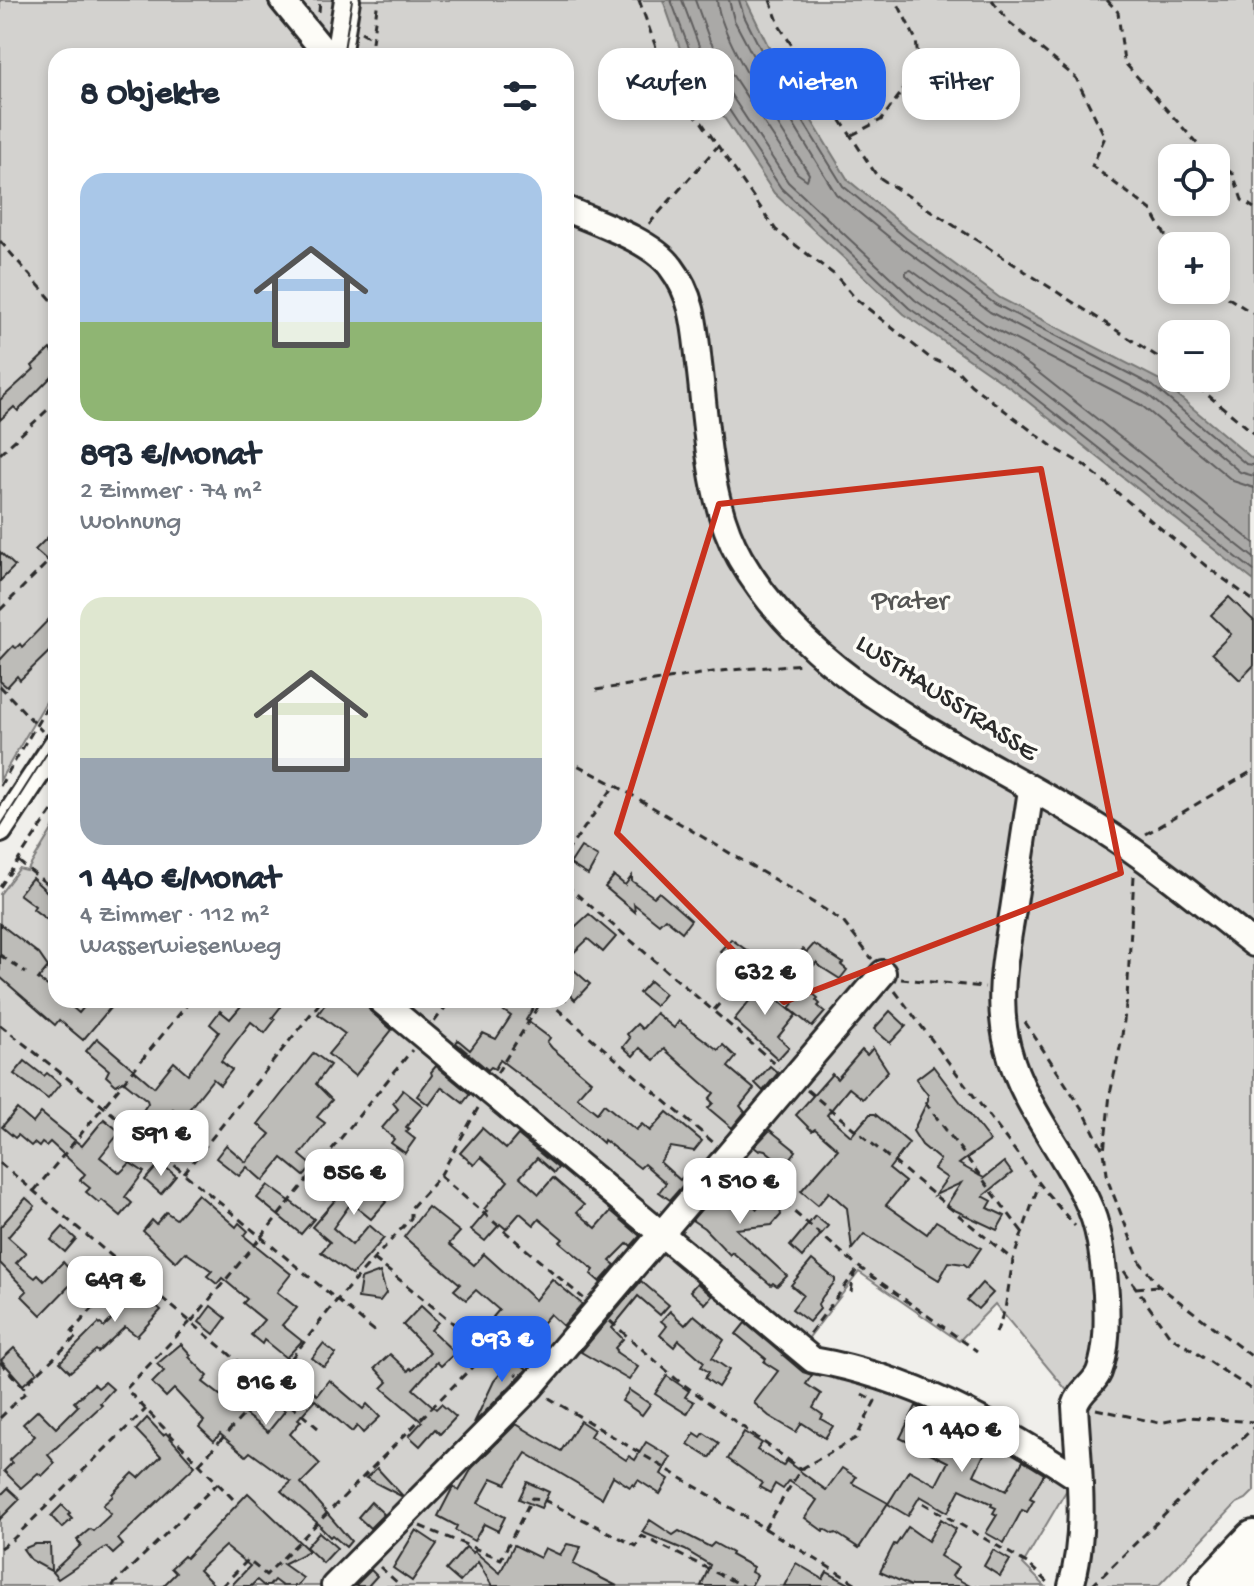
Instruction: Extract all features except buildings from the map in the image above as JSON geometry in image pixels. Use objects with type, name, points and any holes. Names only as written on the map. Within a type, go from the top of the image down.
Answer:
[{"type":"highway","points":[[1209,1586],[1254,1539]]},
{"type":"highway","points":[[1248,1586],[1254,1580]]},
{"type":"street","points":[[282,0],[321,48]]},
{"type":"street","points":[[339,48],[347,0]]},
{"type":"street","name":"LUSTHAUSSTRASSE","points":[[574,212],[636,239],[671,265],[692,304],[718,511],[734,546],[778,614],[866,690],[1130,849],[1254,944]]},
{"type":"street","points":[[0,830],[48,757]]},
{"type":"street","points":[[1031,790],[1003,968],[1001,1014],[1008,1051],[1028,1097],[1087,1200],[1100,1239],[1106,1305],[1105,1340],[1099,1372],[1079,1394],[1075,1406],[1078,1555],[1071,1586]]},
{"type":"street","points":[[334,1586],[531,1387],[883,973]]},
{"type":"street","points":[[390,1008],[813,1360],[879,1374],[946,1401],[1029,1446],[1079,1489]]},
{"type":"path","points":[[319,14],[320,0]]},
{"type":"path","points":[[371,48],[378,0]]},
{"type":"path","points":[[639,0],[672,92],[700,120],[776,230],[836,276],[856,299],[930,358],[957,370],[971,385],[1053,447],[1084,465],[1206,566],[1254,601]]},
{"type":"path","points":[[770,0],[780,27],[877,176],[1158,357]]},
{"type":"path","points":[[851,135],[881,120],[901,93],[918,59],[916,40],[896,0]]},
{"type":"path","points":[[992,0],[1009,22],[1076,78],[1105,137],[1092,166],[1151,210],[1163,232]]},
{"type":"path","points":[[1107,0],[1118,12],[1124,62],[1197,144]]},
{"type":"path","points":[[636,239],[718,146]]},
{"type":"path","points":[[1230,172],[1242,200],[1254,208]]},
{"type":"path","points":[[0,242],[48,296]]},
{"type":"path","points":[[1230,299],[1254,314]]},
{"type":"path","points":[[1204,392],[1254,433]]},
{"type":"path","points":[[0,454],[48,409]]},
{"type":"path","points":[[0,610],[48,562]]},
{"type":"path","points":[[596,690],[720,671],[830,661]]},
{"type":"path","points":[[0,686],[48,737]]},
{"type":"path","points":[[0,786],[48,705]]},
{"type":"path","points":[[574,763],[844,923],[1071,1225],[1100,1239],[1169,1335],[1254,1391]]},
{"type":"path","points":[[1254,770],[1130,849],[1127,998],[1110,1094],[1104,1152],[1108,1181],[1140,1262],[1159,1286],[1254,1358]]},
{"type":"path","points":[[574,842],[615,785]]},
{"type":"path","points":[[0,887],[48,817]]},
{"type":"path","points":[[18,861],[48,885]]},
{"type":"path","points":[[714,1010],[766,949]]},
{"type":"path","points":[[0,955],[26,973]]},
{"type":"path","points":[[34,1191],[184,1008]]},
{"type":"path","points":[[184,1173],[316,1008]]},
{"type":"path","points":[[235,1501],[126,1389],[191,1322],[445,1008]]},
{"type":"path","points":[[199,1464],[269,1387],[337,1300],[411,1218],[411,1208],[440,1176],[488,1089],[539,1008]]},
{"type":"path","points":[[553,1008],[859,1267],[977,1351]]},
{"type":"path","points":[[0,1025],[377,1333]]},
{"type":"path","points":[[925,1102],[1023,1233]]},
{"type":"path","points":[[0,1163],[318,1428]]},
{"type":"path","points":[[440,1176],[676,1379],[801,1469]]},
{"type":"path","points":[[996,1333],[1005,1309],[1013,1260],[1039,1183]]},
{"type":"path","points":[[374,1259],[531,1387],[860,1586]]},
{"type":"path","points":[[808,1336],[859,1267]]},
{"type":"path","points":[[23,1387],[77,1336],[72,1331],[128,1270]]},
{"type":"path","points":[[851,1292],[854,1274]]},
{"type":"path","points":[[1136,1288],[1159,1286]]},
{"type":"path","points":[[222,1586],[248,1560],[266,1575],[488,1351]]},
{"type":"path","points":[[0,1362],[27,1391],[0,1418]]},
{"type":"path","points":[[764,1529],[801,1469],[856,1438],[875,1401],[851,1388]]},
{"type":"path","points":[[1075,1406],[1159,1423],[1189,1417],[1254,1425]]},
{"type":"path","points":[[0,1548],[12,1540],[146,1409]]},
{"type":"path","points":[[1092,1586],[1254,1425]]},
{"type":"path","points":[[112,1586],[218,1483]]},
{"type":"path","points":[[401,1518],[501,1559],[532,1498],[542,1499],[636,1546],[642,1536],[743,1586]]},
{"type":"path","points":[[923,1503],[1027,1563],[1052,1586]]},
{"type":"path","points":[[365,1554],[401,1586]]},
{"type":"highlighted area","points":[[1041,469],[1121,873],[784,1002],[617,833],[719,504]]},
{"type":"green space","name":"Prater","points":[[0,0],[1254,0],[1254,1491],[1237,1503],[1158,1586],[1081,1586],[1084,1411],[995,1304],[959,1341],[859,1272],[801,1348],[885,1381],[1072,1481],[1023,1564],[1045,1586],[0,1586],[0,894],[19,869],[27,871],[48,836],[48,1008],[574,1008],[574,48],[48,48],[48,699],[0,780]]},
{"type":"water","points":[[663,0],[746,0],[769,48],[750,48],[750,120],[811,120],[848,180],[911,232],[1000,298],[1158,379],[1158,392],[1173,392],[1254,460],[1254,581],[1012,389],[904,314],[774,193],[726,120],[734,120],[734,48],[680,48]]},
{"type":"tram line","points":[[344,48],[352,0]]},
{"type":"tram line","points":[[0,827],[48,752]]}]
